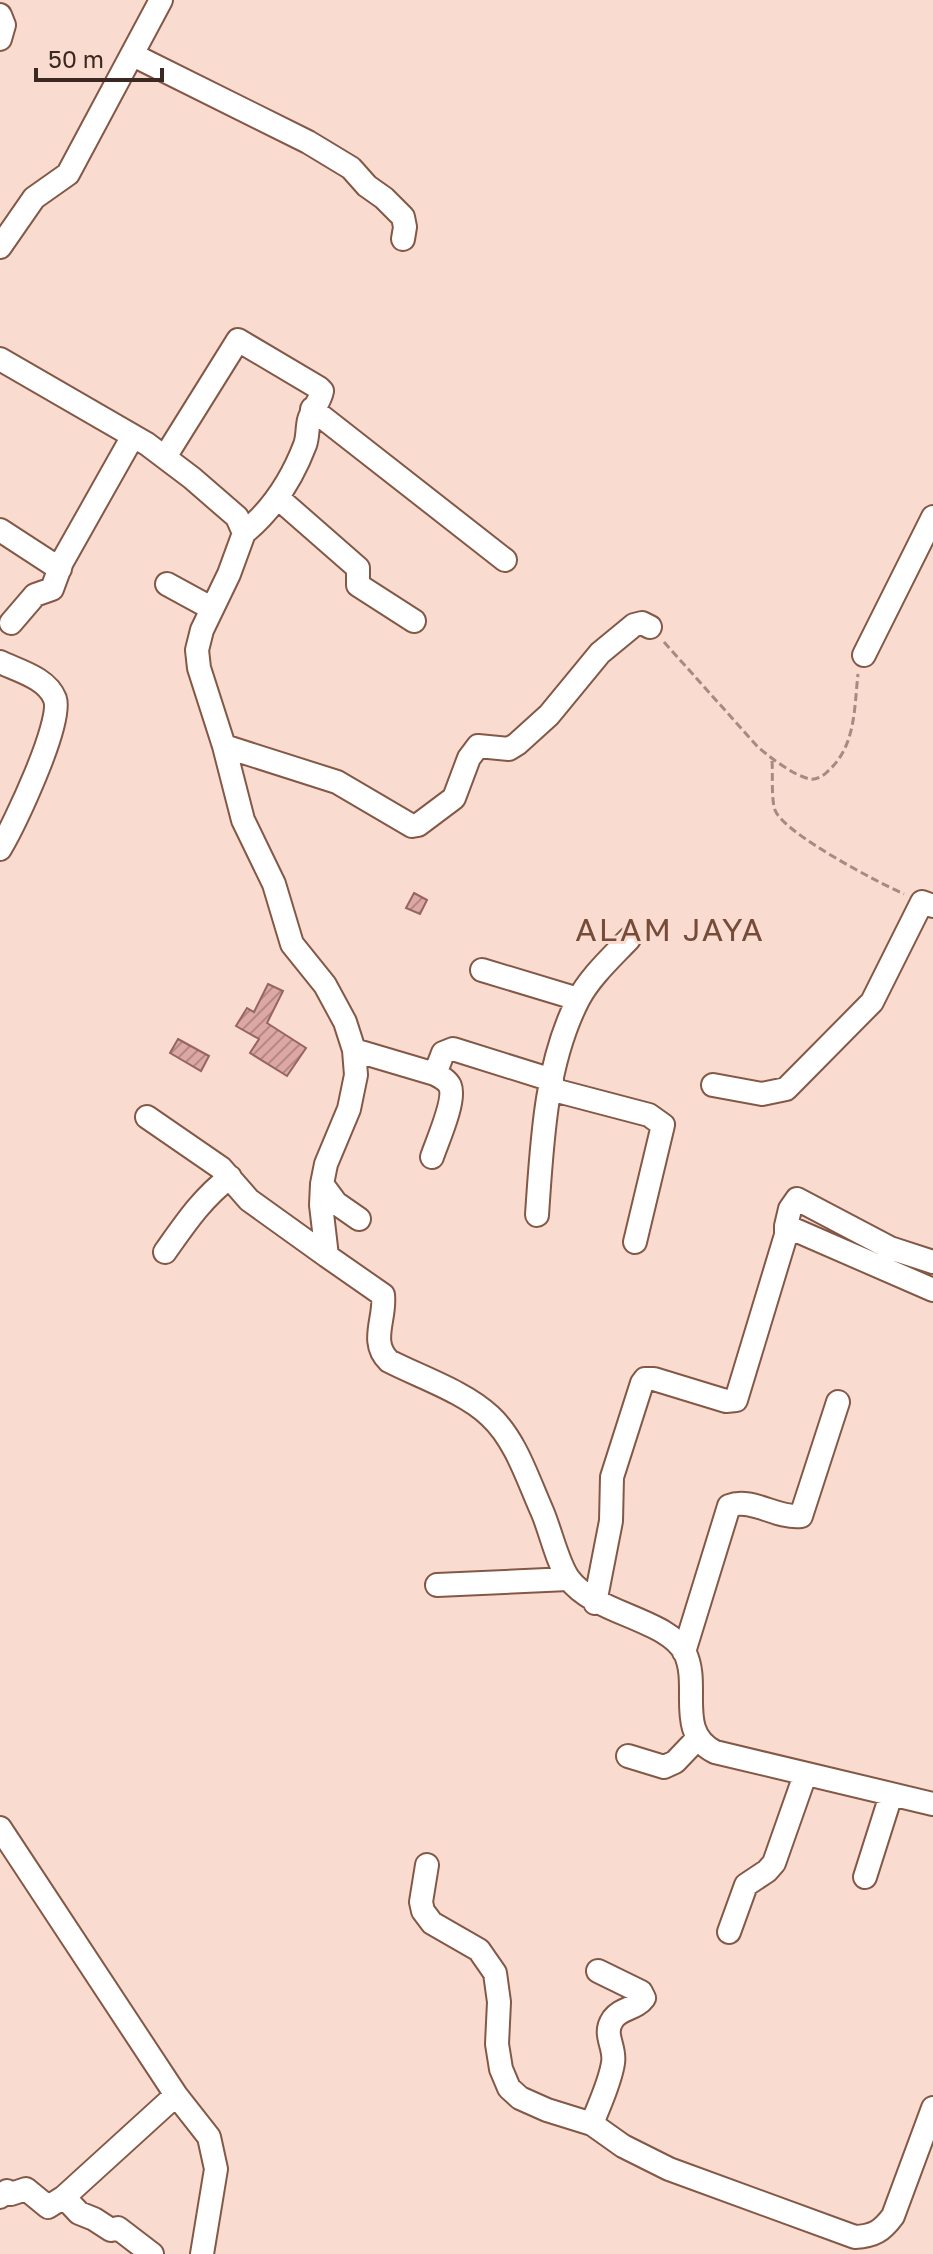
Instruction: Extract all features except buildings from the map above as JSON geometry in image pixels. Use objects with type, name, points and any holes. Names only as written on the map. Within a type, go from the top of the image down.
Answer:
[{"type":"street","points":[[0,39],[4,18],[0,13],[7,0]]},
{"type":"street","points":[[0,247],[34,198],[68,174],[161,0]]},
{"type":"street","points":[[133,55],[308,142],[351,168],[403,217],[403,239]]},
{"type":"street","points":[[165,457],[238,340],[322,391],[321,398],[312,409],[306,443],[278,498],[264,517],[244,533],[229,574],[202,630],[197,650],[199,668],[243,820],[274,884],[292,944],[325,985],[345,1022],[354,1050],[356,1075],[349,1109],[326,1164],[322,1184],[321,1205],[327,1256]]},
{"type":"street","points":[[0,359],[165,457],[237,517],[244,533]]},
{"type":"street","points":[[312,409],[505,560]]},
{"type":"street","points":[[11,623],[35,595],[52,589],[133,436]]},
{"type":"street","points":[[278,498],[358,568],[358,585],[414,621]]},
{"type":"street","points":[[864,655],[933,517]]},
{"type":"street","points":[[0,530],[60,569]]},
{"type":"street","points":[[167,584],[211,608]]},
{"type":"street","points":[[224,746],[326,777],[412,826],[418,825],[454,798],[469,758],[478,746],[509,749],[517,744],[549,715],[600,653],[634,625],[642,623],[650,627]]},
{"type":"street","points":[[0,662],[40,680],[54,697],[56,709],[46,751],[0,849]]},
{"type":"street","points":[[713,1085],[762,1094],[786,1089],[872,1002],[927,904]]},
{"type":"street","points":[[537,1215],[551,1084],[561,1043],[578,999],[629,939]]},
{"type":"street","points":[[482,970],[578,999]]},
{"type":"street","points":[[435,1074],[443,1053],[453,1049],[649,1115],[663,1125],[635,1242]]},
{"type":"street","points":[[354,1050],[435,1074],[446,1081],[451,1088],[451,1099],[432,1157]]},
{"type":"street","points":[[147,1117],[230,1177],[249,1200],[381,1292],[384,1303],[379,1331],[380,1350],[389,1361],[472,1402],[502,1429],[539,1504],[568,1579],[595,1603],[660,1632],[684,1652]]},
{"type":"street","points":[[165,1252],[202,1200],[230,1177]]},
{"type":"street","points":[[322,1184],[336,1203],[359,1219]]},
{"type":"street","points":[[595,1603],[611,1521],[612,1477],[642,1383],[645,1379],[654,1379],[726,1401],[736,1400],[786,1235],[790,1209],[797,1199],[890,1248],[933,1262]]},
{"type":"street","points":[[786,1226],[933,1290]]},
{"type":"street","points":[[363,1362],[379,1331]]},
{"type":"street","points":[[838,1402],[801,1516],[741,1503],[734,1503],[727,1510],[684,1652],[697,1739],[702,1746],[715,1752],[891,1795],[932,1800]]},
{"type":"street","points":[[437,1585],[568,1579]]},
{"type":"street","points":[[628,1756],[664,1767],[675,1762],[697,1739]]},
{"type":"street","points":[[729,1932],[746,1885],[774,1863],[805,1775]]},
{"type":"street","points":[[865,1877],[891,1795]]},
{"type":"street","points":[[0,1828],[176,2095],[209,2137],[216,2169],[202,2254]]},
{"type":"street","points":[[427,1865],[421,1902],[423,1911],[432,1923],[479,1950],[495,1973],[499,2002],[497,2044],[501,2069],[509,2088],[520,2098],[592,2124],[623,2146],[669,2169],[855,2237],[871,2236],[884,2229],[893,2216],[933,2108]]},
{"type":"street","points":[[592,2124],[614,2061],[607,2031],[616,2015],[638,2005],[644,1998],[641,1992],[598,1971]]},
{"type":"street","points":[[0,2197],[7,2191],[12,2194],[26,2189],[48,2207],[64,2197],[176,2095]]},
{"type":"street","points":[[64,2197],[79,2213],[111,2230],[118,2228],[152,2254]]},
{"type":"path","points":[[650,627],[742,732],[772,759],[810,779],[822,777],[839,761],[847,748],[852,732],[859,669],[864,655]]},
{"type":"path","points":[[772,759],[775,811],[788,825],[888,887],[927,904]]},
{"type":"district","name":"ALAM JAYA","points":[[670,930]]}]
